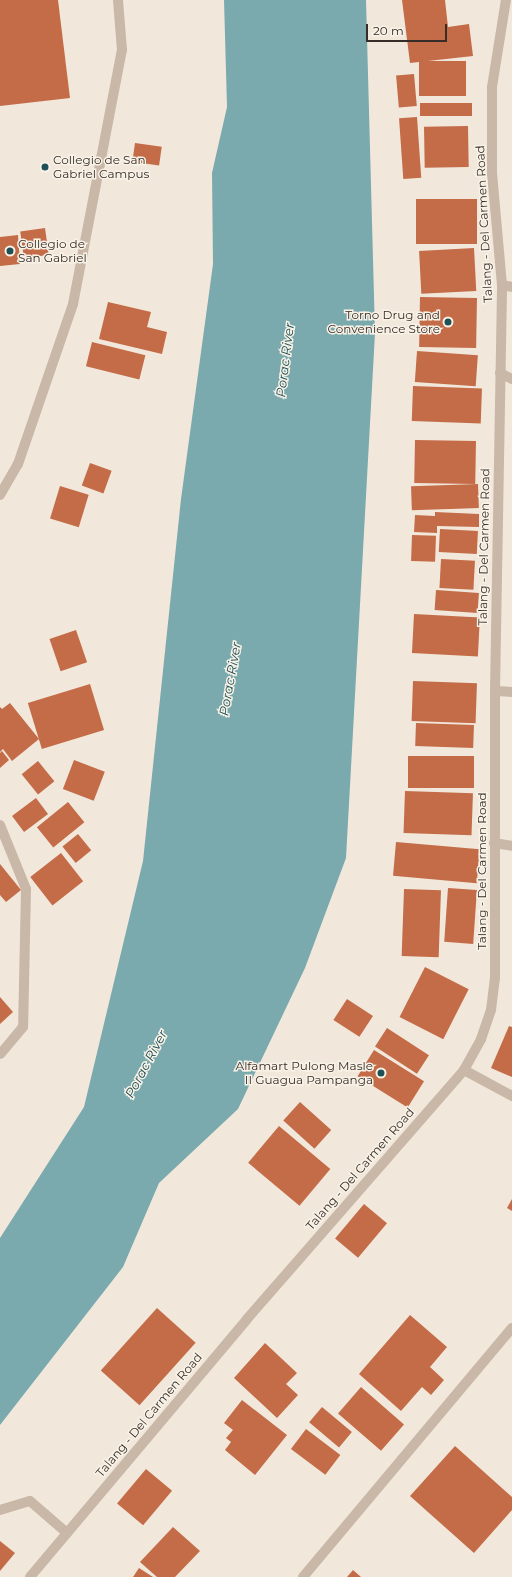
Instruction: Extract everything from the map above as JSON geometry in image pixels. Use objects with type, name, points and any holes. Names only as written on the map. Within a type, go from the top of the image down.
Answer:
[{"type":"street","points":[[0,495],[18,464],[73,304],[122,50],[118,0]]},
{"type":"street","name":"Talang - Del Carmen Road","points":[[30,1577],[464,1070],[481,1039],[491,1010],[495,978],[495,691],[500,373],[507,286],[492,174],[492,87],[506,0]]},
{"type":"street","points":[[500,373],[512,380]]},
{"type":"street","points":[[495,691],[512,692]]},
{"type":"street","points":[[0,825],[26,889],[23,1027],[0,1054]]},
{"type":"street","points":[[494,843],[512,846]]},
{"type":"street","points":[[464,1070],[512,1096]]},
{"type":"street","points":[[303,1577],[512,1328]]},
{"type":"street","points":[[0,1510],[30,1501],[67,1533]]},
{"type":"water","name":"Porac River","points":[[224,0],[366,0],[375,333],[346,858],[305,968],[238,1109],[159,1183],[123,1267],[0,1425],[0,1238],[84,1107],[143,861],[181,499],[213,264],[212,173],[227,107]]},
{"type":"building","points":[[0,0],[58,0],[70,98],[0,106]]},
{"type":"building","points":[[402,0],[445,0],[448,27],[469,24],[473,56],[410,63]]},
{"type":"building","points":[[419,61],[466,61],[466,96],[419,96]]},
{"type":"building","points":[[414,74],[417,106],[399,107],[396,76]]},
{"type":"building","points":[[420,103],[472,103],[472,116],[420,116]]},
{"type":"building","points":[[417,117],[421,178],[403,179],[399,118]]},
{"type":"building","points":[[468,126],[469,167],[425,168],[424,127]]},
{"type":"building","points":[[135,143],[162,147],[159,166],[132,162]]},
{"type":"building","points":[[416,199],[477,199],[477,244],[416,244]]},
{"type":"building","points":[[45,228],[49,255],[24,258],[20,231]]},
{"type":"building","name":"Collegio de San Gabriel","points":[[18,235],[20,264],[0,266],[0,237]]},
{"type":"building","points":[[474,248],[476,291],[421,294],[419,251]]},
{"type":"building","name":"Torno Drug and Convenience Store","points":[[420,297],[477,298],[476,348],[419,347]]},
{"type":"building","points":[[108,302],[151,312],[147,327],[167,332],[162,354],[99,339]]},
{"type":"building","points":[[92,342],[145,355],[139,380],[86,366]]},
{"type":"building","points":[[417,351],[478,355],[476,386],[415,382]]},
{"type":"building","points":[[413,386],[482,388],[481,423],[412,421]]},
{"type":"building","points":[[415,440],[476,441],[475,484],[414,483]]},
{"type":"building","points":[[90,463],[112,471],[103,493],[82,486]]},
{"type":"building","points":[[478,484],[479,508],[412,510],[411,486]]},
{"type":"building","points":[[60,486],[89,495],[79,527],[50,519]]},
{"type":"building","points":[[435,512],[479,514],[479,527],[437,526],[437,533],[414,532],[415,515],[435,516]]},
{"type":"building","points":[[440,529],[478,531],[477,554],[439,552]]},
{"type":"building","points":[[412,535],[436,536],[435,562],[411,561]]},
{"type":"building","points":[[441,559],[475,561],[473,590],[439,588]]},
{"type":"building","points":[[436,590],[479,593],[478,613],[435,610]]},
{"type":"building","points":[[414,614],[480,617],[478,656],[412,653]]},
{"type":"building","points":[[76,630],[87,662],[61,671],[50,639]]},
{"type":"building","points":[[413,681],[477,683],[476,723],[412,721]]},
{"type":"building","points":[[90,684],[104,730],[42,749],[28,703]]},
{"type":"building","points":[[10,703],[39,739],[12,761],[3,749],[0,752],[0,707],[2,709]]},
{"type":"building","points":[[416,723],[474,725],[473,748],[415,746]]},
{"type":"building","points":[[2,751],[9,760],[0,768],[0,753]]},
{"type":"building","points":[[408,756],[474,756],[474,788],[408,788]]},
{"type":"building","points":[[74,760],[105,772],[94,801],[63,789]]},
{"type":"building","points":[[38,761],[54,781],[38,794],[22,774]]},
{"type":"building","points":[[405,791],[473,793],[471,835],[404,833]]},
{"type":"building","points":[[36,798],[48,814],[24,832],[12,816]]},
{"type":"building","points":[[68,802],[84,822],[53,847],[37,827]]},
{"type":"building","points":[[78,834],[91,850],[76,863],[62,847]]},
{"type":"building","points":[[396,842],[480,849],[477,883],[393,876]]},
{"type":"building","points":[[61,853],[83,881],[52,905],[30,877]]},
{"type":"building","points":[[0,864],[21,890],[6,902],[0,895]]},
{"type":"building","points":[[448,888],[477,890],[473,944],[444,942]]},
{"type":"building","points":[[404,889],[441,890],[439,957],[402,956]]},
{"type":"building","points":[[425,967],[469,989],[443,1039],[400,1017]]},
{"type":"building","points":[[0,997],[13,1012],[0,1024]]},
{"type":"building","points":[[347,999],[373,1016],[359,1037],[333,1020]]},
{"type":"building","points":[[509,1026],[512,1027],[512,1077],[491,1068]]},
{"type":"building","points":[[387,1028],[429,1055],[417,1074],[375,1046]]},
{"type":"building","points":[[374,1050],[424,1081],[408,1108],[358,1076]]},
{"type":"building","points":[[300,1102],[331,1130],[314,1149],[283,1121]]},
{"type":"building","points":[[279,1126],[330,1169],[299,1206],[248,1163]]},
{"type":"building","points":[[512,1199],[512,1211],[507,1208]]},
{"type":"building","points":[[364,1204],[387,1223],[358,1258],[335,1238]]},
{"type":"building","points":[[157,1308],[196,1343],[139,1405],[101,1370]]},
{"type":"building","points":[[410,1315],[447,1347],[430,1367],[444,1380],[431,1395],[422,1387],[401,1411],[359,1374]]},
{"type":"building","points":[[265,1343],[297,1373],[286,1384],[298,1395],[277,1418],[234,1378]]},
{"type":"building","points":[[361,1387],[404,1424],[381,1451],[338,1413]]},
{"type":"building","points":[[242,1400],[287,1435],[255,1475],[225,1450],[231,1442],[226,1438],[233,1430],[224,1423]]},
{"type":"building","points":[[322,1407],[352,1432],[339,1447],[309,1422]]},
{"type":"building","points":[[306,1429],[340,1455],[325,1475],[291,1449]]},
{"type":"building","points":[[455,1446],[512,1497],[512,1510],[474,1553],[410,1496]]},
{"type":"building","points":[[146,1469],[172,1491],[143,1525],[117,1503]]},
{"type":"building","points":[[173,1527],[200,1551],[175,1577],[157,1577],[140,1562]]},
{"type":"building","points":[[0,1541],[15,1553],[0,1571]]},
{"type":"building","points":[[139,1568],[153,1577],[133,1577]]},
{"type":"building","points":[[353,1570],[361,1577],[347,1577]]},
{"type":"place","name":"Collegio de San Gabriel Campus","points":[[45,167]]},
{"type":"place","name":"Collegio de San Gabriel","points":[[10,251]]},
{"type":"place","name":"Torno Drug and Convenience Store","points":[[448,322]]},
{"type":"place","name":"Alfamart Pulong Masle II Guagua Pampanga","points":[[381,1073]]}]
